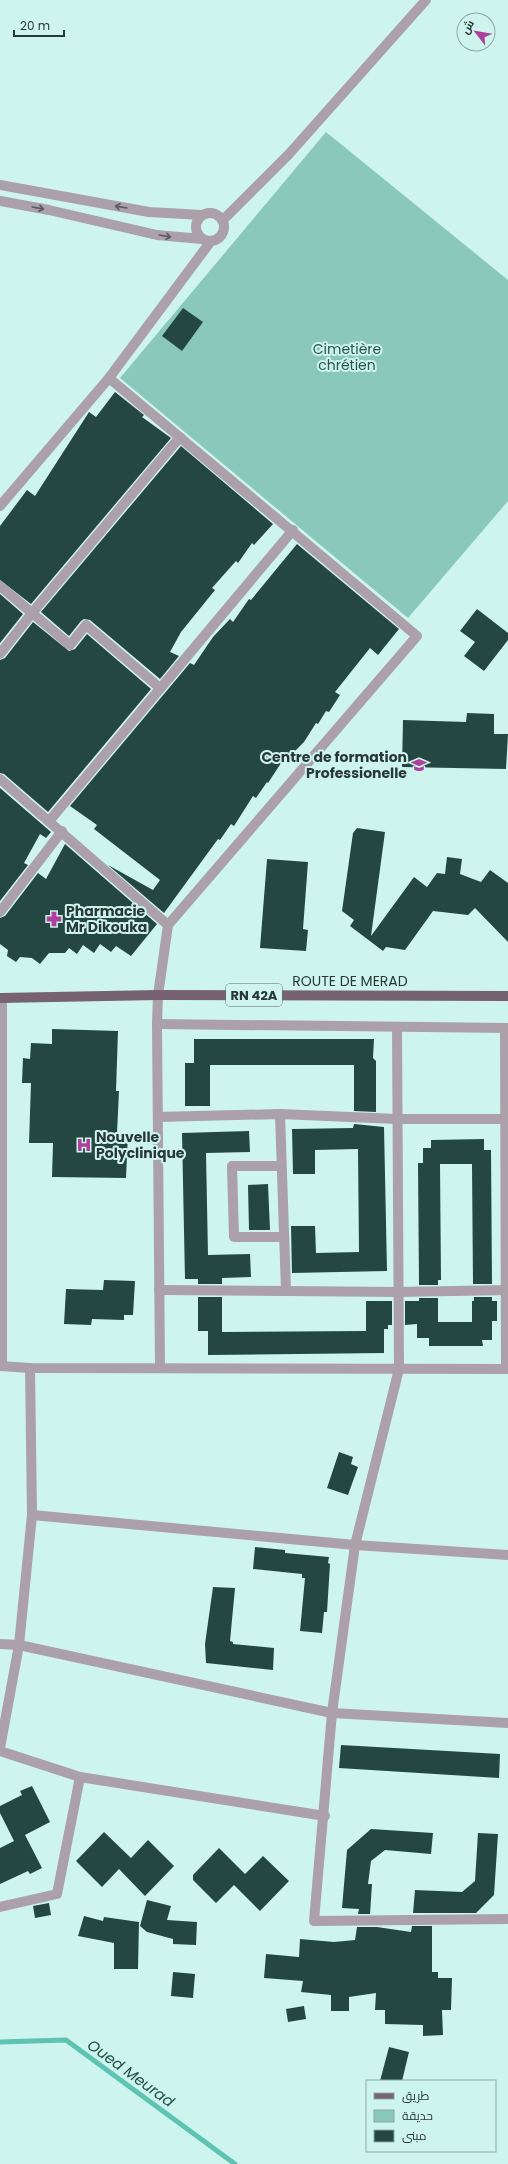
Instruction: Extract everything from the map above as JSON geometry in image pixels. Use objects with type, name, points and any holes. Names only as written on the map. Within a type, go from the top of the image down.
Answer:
[{"type":"main road","name":"ROUTE DE MERAD","points":[[1,998],[158,995],[508,996]]},
{"type":"street","points":[[223,220],[289,154],[426,0]]},
{"type":"street","points":[[0,185],[149,212],[202,215],[211,212],[220,216],[223,220],[224,230],[220,238],[207,240],[157,235],[49,210],[0,202]]},
{"type":"street","points":[[202,215],[198,219],[196,227],[199,236],[207,240]]},
{"type":"street","points":[[0,506],[109,378],[207,240]]},
{"type":"street","points":[[109,378],[417,636],[168,925],[158,995],[157,1024],[160,1368]]},
{"type":"street","points":[[0,654],[32,613],[180,437]]},
{"type":"street","points":[[50,820],[292,530]]},
{"type":"street","points":[[0,586],[70,645],[86,625],[160,688]]},
{"type":"street","points":[[0,778],[50,820],[168,925]]},
{"type":"street","points":[[0,912],[62,831]]},
{"type":"street","points":[[1,998],[1,1366],[30,1368],[507,1369],[506,1028],[157,1024]]},
{"type":"street","points":[[397,1027],[399,1368],[355,1544],[332,1712],[325,1816],[314,1921],[508,1919]]},
{"type":"street","points":[[158,1117],[280,1114],[397,1119],[507,1119]]},
{"type":"street","points":[[280,1114],[286,1291]]},
{"type":"street","points":[[281,1166],[232,1166],[234,1237],[284,1237]]},
{"type":"street","points":[[159,1290],[398,1292],[507,1290]]},
{"type":"street","points":[[0,1748],[19,1645],[32,1515],[30,1368]]},
{"type":"street","points":[[32,1515],[355,1544],[508,1555]]},
{"type":"street","points":[[0,1644],[19,1645],[332,1712],[508,1723]]},
{"type":"street","points":[[0,1751],[80,1777],[325,1816]]},
{"type":"street","points":[[0,1907],[57,1894],[80,1777]]},
{"type":"green space","name":"Cimetière chrétien","points":[[326,132],[508,280],[508,501],[408,618],[120,378]]},
{"type":"building","points":[[183,308],[203,322],[182,351],[162,336]]},
{"type":"building","points":[[115,392],[144,415],[142,417],[171,438],[31,604],[0,580],[0,526],[27,490],[35,496],[89,412],[96,417]]},
{"type":"building","points":[[181,446],[273,524],[254,545],[252,543],[238,563],[236,561],[212,588],[215,590],[181,632],[170,652],[179,656],[160,679],[90,620],[84,619],[81,621],[69,636],[41,612]]},
{"type":"building","points":[[297,544],[399,629],[378,655],[370,648],[335,692],[340,695],[329,712],[326,711],[318,724],[316,723],[304,742],[287,759],[285,757],[256,798],[253,796],[234,826],[231,824],[220,840],[218,839],[164,913],[108,865],[153,890],[160,880],[94,829],[97,825],[70,806],[190,663],[194,665],[213,637],[230,619],[233,622],[249,599],[251,600]]},
{"type":"building","points":[[0,594],[23,614],[0,643]]},
{"type":"building","points":[[477,609],[508,633],[508,640],[484,671],[464,656],[475,642],[460,631]]},
{"type":"building","points":[[33,622],[69,651],[75,649],[87,634],[151,689],[48,812],[4,774],[0,773],[0,660],[5,658]]},
{"type":"building","points":[[467,713],[494,714],[494,734],[508,734],[506,769],[402,767],[403,720],[466,722]]},
{"type":"building","points":[[0,788],[51,832],[46,838],[40,834],[24,863],[28,865],[0,901]]},
{"type":"building","points":[[357,828],[385,832],[371,936],[414,877],[427,887],[437,873],[445,874],[447,857],[462,859],[460,874],[481,882],[490,870],[508,883],[508,942],[475,908],[468,915],[433,911],[405,950],[386,947],[383,951],[350,926],[354,920],[342,911],[353,833]]},
{"type":"building","points":[[65,844],[157,924],[131,956],[116,946],[111,952],[100,944],[94,953],[83,945],[77,954],[69,948],[65,953],[49,953],[40,964],[32,958],[20,957],[16,962],[7,956],[8,950],[0,944],[0,918],[5,916],[38,873],[46,879]]},
{"type":"building","points":[[267,859],[308,862],[303,929],[308,930],[306,951],[260,948]]},
{"type":"building","points":[[52,1029],[118,1031],[116,1091],[119,1091],[117,1133],[128,1133],[126,1178],[52,1177],[53,1143],[29,1143],[31,1083],[22,1083],[23,1058],[30,1059],[31,1043],[52,1044]]},
{"type":"building","points":[[194,1039],[374,1039],[373,1058],[376,1061],[376,1112],[354,1111],[354,1065],[210,1065],[210,1106],[185,1106],[185,1063],[194,1063]]},
{"type":"building","points":[[354,1124],[384,1127],[387,1271],[292,1273],[291,1226],[315,1226],[316,1253],[359,1252],[358,1149],[315,1150],[315,1174],[293,1174],[292,1129],[353,1128]]},
{"type":"building","points":[[249,1131],[250,1152],[206,1153],[208,1255],[250,1254],[251,1277],[222,1278],[222,1284],[198,1284],[198,1279],[185,1279],[182,1133]]},
{"type":"building","points":[[484,1139],[484,1150],[491,1150],[492,1284],[473,1284],[472,1164],[440,1164],[441,1280],[438,1280],[438,1285],[419,1285],[418,1163],[423,1163],[423,1148],[431,1148],[431,1140]]},
{"type":"building","points":[[268,1184],[270,1230],[249,1230],[248,1185]]},
{"type":"building","points":[[104,1280],[135,1281],[133,1315],[124,1315],[124,1320],[92,1319],[91,1325],[64,1324],[66,1289],[103,1290]]},
{"type":"building","points":[[198,1297],[222,1297],[222,1332],[366,1331],[366,1301],[392,1301],[392,1325],[388,1325],[388,1329],[384,1329],[384,1353],[208,1355],[208,1331],[198,1331]]},
{"type":"building","points":[[474,1297],[492,1297],[492,1301],[497,1301],[497,1321],[492,1321],[492,1340],[482,1340],[483,1346],[429,1346],[429,1338],[417,1338],[417,1324],[405,1325],[405,1301],[419,1301],[419,1298],[438,1298],[438,1322],[472,1322],[472,1301],[474,1301]]},
{"type":"building","points":[[339,1452],[353,1457],[351,1464],[358,1467],[348,1495],[327,1488]]},
{"type":"building","points":[[255,1547],[285,1550],[285,1553],[329,1557],[328,1563],[330,1564],[327,1612],[324,1612],[322,1633],[300,1631],[305,1578],[302,1578],[302,1574],[253,1569]]},
{"type":"building","points":[[213,1587],[235,1588],[230,1641],[233,1642],[233,1644],[274,1648],[273,1670],[206,1663],[205,1644]]},
{"type":"building","points":[[341,1745],[500,1754],[499,1778],[339,1768]]},
{"type":"building","points":[[32,1786],[50,1822],[25,1835],[42,1868],[30,1874],[28,1871],[0,1884],[0,1848],[14,1841],[0,1813],[0,1806],[22,1795],[20,1791]]},
{"type":"building","points":[[371,1829],[433,1833],[431,1854],[385,1850],[371,1861],[368,1884],[372,1884],[370,1914],[358,1914],[359,1909],[342,1908],[347,1850]]},
{"type":"building","points":[[104,1832],[131,1858],[148,1840],[174,1866],[145,1896],[119,1869],[102,1887],[76,1861]]},
{"type":"building","points":[[478,1833],[498,1834],[494,1895],[476,1913],[413,1913],[415,1890],[462,1892],[475,1881]]},
{"type":"building","points":[[219,1848],[245,1874],[263,1856],[289,1881],[260,1911],[234,1885],[216,1903],[193,1880],[193,1875]]},
{"type":"building","points":[[147,1900],[171,1906],[167,1920],[197,1922],[196,1945],[173,1944],[173,1939],[147,1932],[140,1926]]},
{"type":"building","points":[[49,1903],[51,1915],[35,1918],[33,1906]]},
{"type":"building","points":[[84,1916],[103,1921],[104,1917],[139,1922],[138,1969],[114,1969],[114,1943],[78,1936]]},
{"type":"building","points":[[412,1926],[432,1926],[432,1972],[438,1972],[438,1978],[452,1978],[451,2010],[442,2010],[443,2035],[423,2036],[423,2025],[385,2024],[385,2010],[375,2010],[376,1993],[349,1997],[349,2011],[331,2011],[331,1995],[301,1992],[303,1981],[264,1978],[266,1954],[299,1957],[300,1939],[334,1942],[355,1940],[357,1927],[377,1927],[411,1932]]},
{"type":"building","points":[[173,1972],[195,1974],[193,1998],[171,1996]]},
{"type":"building","points":[[304,2006],[306,2019],[288,2022],[286,2009]]},
{"type":"building","points":[[389,2047],[409,2052],[402,2080],[380,2080]]},
{"type":"waterway","name":"Oued Meurad","points":[[0,2042],[66,2040],[235,2164]]},
{"type":"place","name":"Centre de formation Professionelle","points":[[419,765]]},
{"type":"place","name":"Pharmacie Mr Dikouka","points":[[54,919]]},
{"type":"place","name":"Nouvelle Polyclinique","points":[[84,1145]]}]
